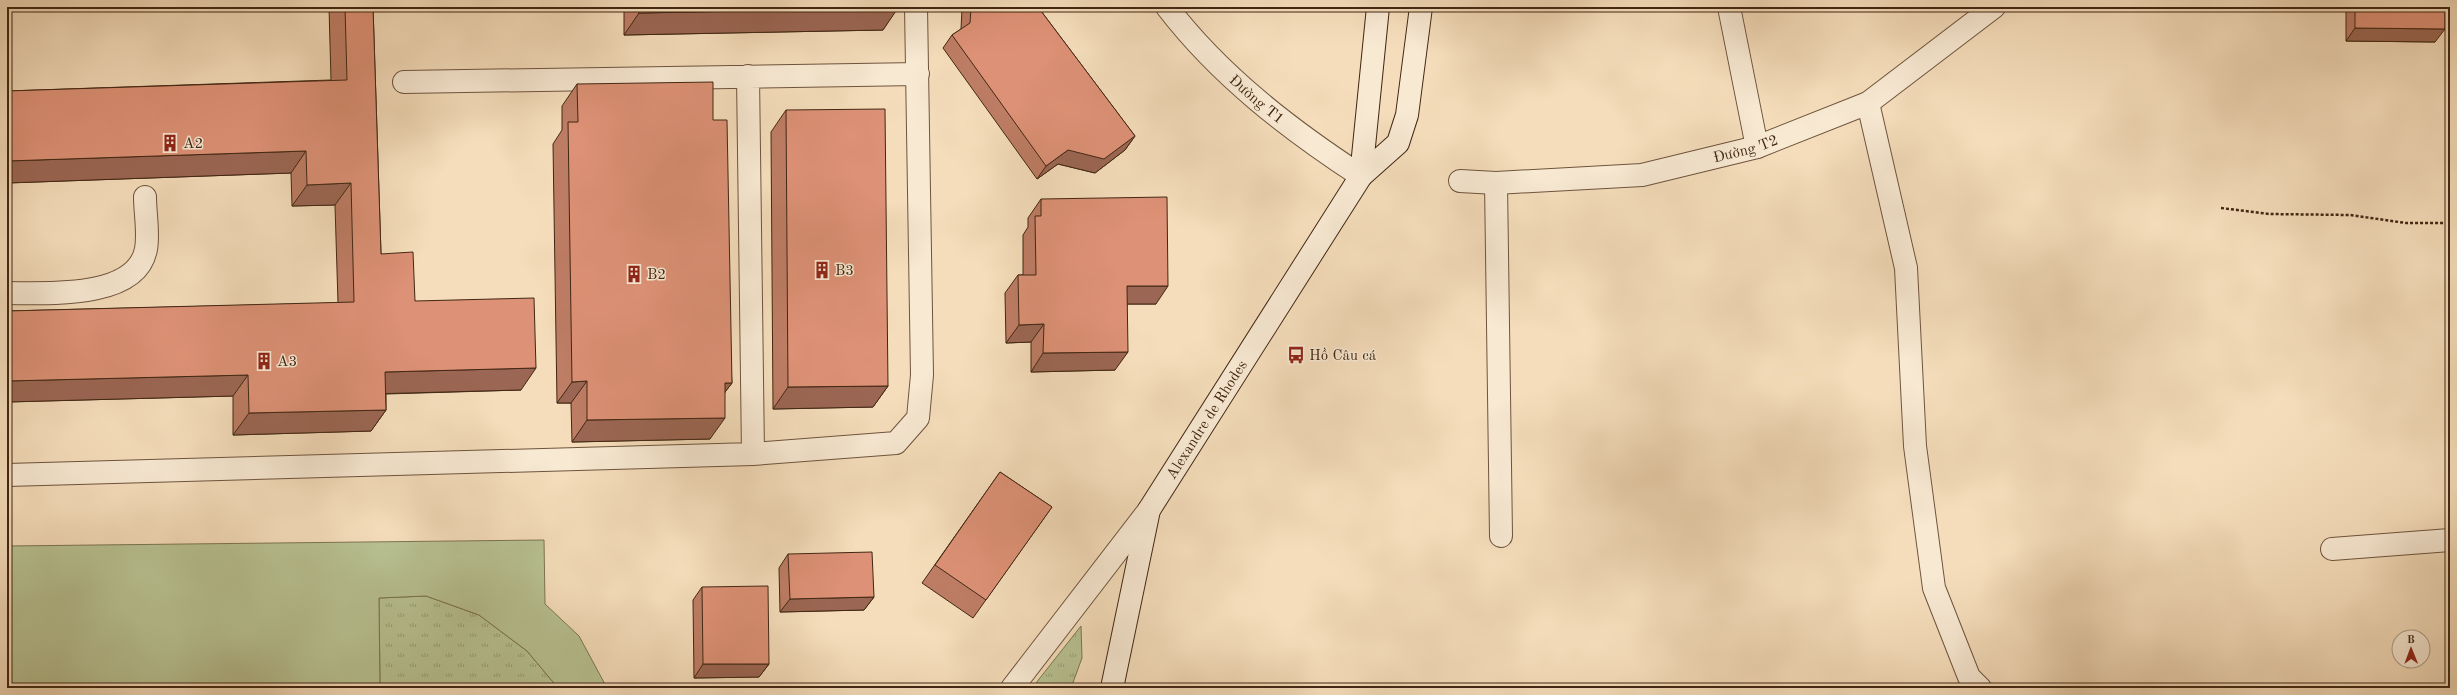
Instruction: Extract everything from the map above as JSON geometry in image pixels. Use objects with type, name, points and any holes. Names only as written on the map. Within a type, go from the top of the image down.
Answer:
[{"type":"street","points":[[7,475],[753,454],[896,443],[918,418],[922,376],[916,7]]},
{"type":"street","name":"Đường T1","points":[[1167,7],[1181,26],[1248,94],[1323,152],[1361,176]]},
{"type":"street","name":"Alexandre de Rhodes","points":[[1361,176],[1378,7]]},
{"type":"street","name":"Alexandre de Rhodes","points":[[1112,688],[1149,510],[1361,176],[1398,143],[1407,115],[1421,7]]},
{"type":"street","points":[[1729,7],[1757,147]]},
{"type":"street","name":"Đường T2","points":[[1460,182],[1496,183],[1642,175],[1757,147],[1868,103],[1994,7]]},
{"type":"street","points":[[404,82],[918,74]]},
{"type":"street","points":[[748,76],[753,454]]},
{"type":"street","points":[[1868,103],[1906,268],[1915,446],[1934,588],[1969,677],[1980,688]]},
{"type":"street","points":[[1496,183],[1501,536]]},
{"type":"street","points":[[7,293],[64,293],[101,288],[130,274],[141,263],[146,249],[145,197]]},
{"type":"street","points":[[1012,688],[1149,510]]},
{"type":"street","points":[[2332,550],[2450,540]]},
{"type":"path","points":[[2221,208],[2269,214],[2350,215],[2406,223],[2450,222]]},
{"type":"green space","points":[[544,540],[545,604],[579,636],[607,688],[558,688],[527,651],[479,615],[426,596],[379,598],[380,688],[7,688],[7,546]]},
{"type":"green space","points":[[426,596],[479,615],[527,651],[558,688],[380,688],[379,598]]},
{"type":"green space","points":[[1081,626],[1082,658],[1071,688],[1032,688]]},
{"type":"building","points":[[345,7],[373,7],[381,254],[413,252],[415,301],[534,298],[536,368],[385,372],[386,410],[249,413],[248,375],[7,381],[7,311],[354,302],[351,183],[307,185],[306,151],[7,161],[7,91],[347,80]]},
{"type":"building","points":[[639,7],[898,7],[898,8],[639,13]]},
{"type":"building","points":[[971,7],[1038,7],[1135,136],[1104,159],[1068,150],[1046,166],[952,35],[970,23]]},
{"type":"building","points":[[2355,7],[2445,7],[2445,29],[2355,28]]},
{"type":"building","name":"B2","points":[[713,82],[713,120],[727,120],[732,383],[725,383],[725,418],[587,420],[587,381],[572,382],[568,122],[578,122],[577,84]]},
{"type":"building","name":"B3","points":[[885,109],[888,386],[788,387],[786,110]]},
{"type":"building","points":[[1167,197],[1168,286],[1127,286],[1128,352],[1043,353],[1044,324],[1019,325],[1018,275],[1036,275],[1035,216],[1041,216],[1041,199]]},
{"type":"building","points":[[1000,472],[1052,507],[986,600],[935,565]]},
{"type":"building","points":[[872,552],[874,597],[790,599],[788,554]]},
{"type":"building","points":[[768,586],[769,664],[703,664],[702,587]]},
{"type":"place","name":"A2","points":[[170,143]]},
{"type":"place","name":"B3","points":[[822,270]]},
{"type":"place","name":"B2","points":[[634,274]]},
{"type":"place","name":"Hồ Câu cá","points":[[1296,355]]},
{"type":"place","name":"A3","points":[[264,361]]}]
